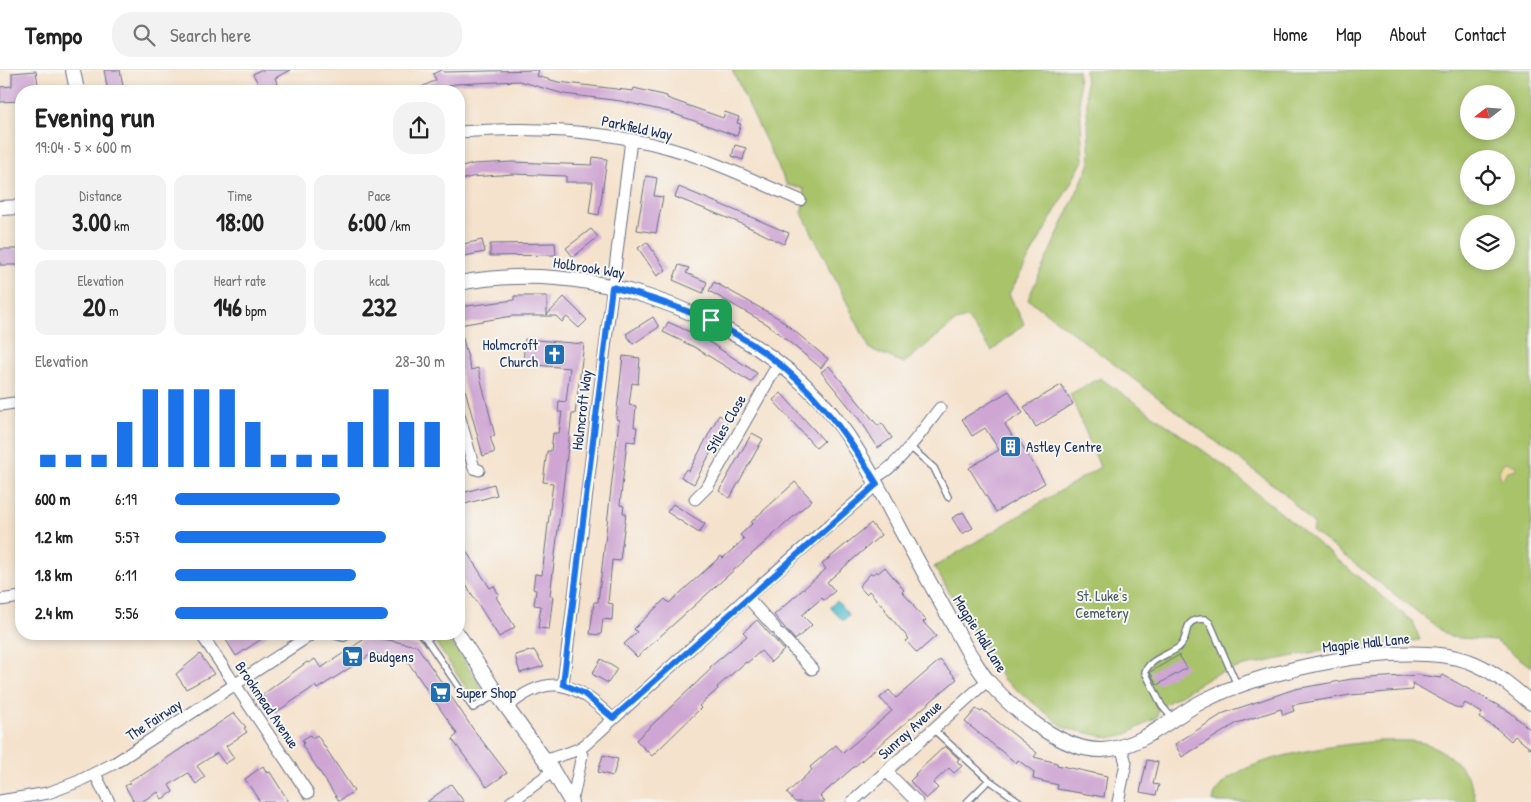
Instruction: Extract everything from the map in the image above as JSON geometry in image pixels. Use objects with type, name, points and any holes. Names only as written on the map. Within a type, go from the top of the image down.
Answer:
[{"type":"street","points":[[73,70],[75,85]]},
{"type":"street","name":"Parkfield Way","points":[[465,131],[492,129],[567,130],[631,140],[688,154],[800,200]]},
{"type":"street","name":"Holmcroft Way","points":[[563,684],[631,140]]},
{"type":"street","points":[[0,208],[15,207]]},
{"type":"street","name":"Holbrook Way","points":[[465,283],[483,280],[544,277],[612,287],[665,302],[711,320],[747,340],[780,364],[820,401],[859,453],[875,480]]},
{"type":"street","name":"Stiles Close","points":[[695,498],[708,486],[774,371],[780,364]]},
{"type":"street","points":[[0,405],[15,403]]},
{"type":"street","points":[[511,802],[550,766],[552,757],[579,750],[875,480],[885,473],[940,408]]},
{"type":"street","points":[[465,436],[474,468],[479,470]]},
{"type":"street","name":"Magpie Hall Lane","points":[[875,480],[967,650],[988,680],[1019,711],[1066,742],[1096,749],[1121,747],[1137,741],[1201,702],[1237,685],[1280,671],[1325,663],[1386,656],[1440,654],[1482,667],[1503,680],[1531,703]]},
{"type":"street","points":[[747,597],[812,669]]},
{"type":"street","points":[[0,600],[15,598]]},
{"type":"street","name":"Brookmead Avenue","points":[[205,640],[308,793]]},
{"type":"street","name":"The Fairway","points":[[0,801],[48,793],[95,774],[236,685],[303,640]]},
{"type":"street","points":[[462,640],[496,694],[550,766],[569,799],[574,793],[582,756],[579,750]]},
{"type":"street","name":"Sunray Avenue","points":[[852,802],[988,680]]},
{"type":"street","points":[[506,708],[525,694],[545,685],[563,684],[583,693],[613,718]]},
{"type":"street","points":[[1118,802],[1126,763],[1121,747]]},
{"type":"street","points":[[886,771],[917,802]]},
{"type":"street","points":[[95,774],[109,802]]},
{"type":"lane","points":[[908,446],[934,468],[948,496]]},
{"type":"lane","points":[[1173,719],[1162,706],[1145,672],[1150,664],[1180,646],[1184,640],[1187,626],[1192,621],[1205,619],[1210,623],[1237,685]]},
{"type":"lane","points":[[427,640],[473,708],[496,694]]},
{"type":"lane","points":[[933,729],[990,780],[1020,802]]},
{"type":"lane","points":[[967,802],[990,780]]},
{"type":"green space","points":[[732,70],[1078,70],[1083,161],[1009,294],[1024,324],[992,351],[967,318],[956,321],[904,363],[870,349],[802,213],[804,189],[787,185]]},
{"type":"green space","points":[[1085,70],[1531,70],[1531,667],[1496,641],[1450,637],[1312,531],[1314,525],[1284,493],[1028,299],[1090,163]]},
{"type":"green space","name":"St. Luke's Cemetery","points":[[1100,378],[1218,461],[1413,622],[1420,640],[1324,650],[1240,667],[1214,675],[1159,708],[1157,717],[1127,734],[1110,738],[1065,728],[1003,679],[934,567],[1100,467],[1070,394]]},
{"type":"green space","points":[[438,640],[450,640],[485,693],[477,699],[473,698],[435,642]]},
{"type":"green space","points":[[1380,741],[1419,742],[1429,745],[1449,756],[1457,763],[1470,782],[1475,802],[1213,802],[1220,787],[1236,774],[1258,764],[1313,750]]},
{"type":"sand","points":[[1507,462],[1516,466],[1516,469],[1508,471],[1503,479],[1499,471],[1503,463]]},
{"type":"water","points":[[837,601],[849,615],[843,621],[830,607]]},
{"type":"building","points":[[104,70],[120,70],[123,85],[107,85]]},
{"type":"building","points":[[260,70],[291,70],[275,78],[278,84],[276,85],[259,85],[253,74]]},
{"type":"building","points":[[441,70],[444,72],[539,70],[537,76],[558,82],[633,91],[634,88],[667,96],[667,98],[723,118],[725,112],[739,117],[737,123],[741,124],[737,136],[669,112],[621,101],[564,94],[519,81],[426,85],[436,80],[433,74]]},
{"type":"building","points":[[36,71],[38,85],[15,85],[15,101],[0,102],[0,87],[12,86],[12,73]]},
{"type":"building","points":[[735,145],[746,148],[743,160],[732,156]]},
{"type":"building","points":[[593,157],[607,159],[599,215],[589,213],[593,182],[566,182],[566,176],[514,174],[465,179],[465,166],[473,164],[512,162],[592,165]]},
{"type":"building","points":[[646,176],[657,178],[654,196],[663,197],[656,233],[637,230]]},
{"type":"building","points":[[679,187],[789,233],[784,244],[740,223],[675,197]]},
{"type":"building","points":[[591,229],[598,237],[573,257],[566,248]]},
{"type":"building","points":[[482,240],[485,252],[465,256],[465,244]]},
{"type":"building","points":[[647,242],[666,270],[657,276],[638,248]]},
{"type":"building","points":[[555,243],[556,255],[490,256],[490,244]]},
{"type":"building","points":[[0,249],[15,249],[15,265],[0,265]]},
{"type":"building","points":[[679,265],[689,268],[686,273],[707,282],[703,293],[673,280]]},
{"type":"building","points":[[714,282],[780,319],[828,359],[821,368],[767,324],[709,291]]},
{"type":"building","points":[[514,296],[547,296],[547,315],[564,297],[587,320],[579,328],[567,317],[562,322],[556,316],[512,316],[465,324],[465,306],[514,300]]},
{"type":"building","points":[[653,317],[659,327],[633,344],[626,334]]},
{"type":"building","points":[[668,322],[701,337],[757,373],[751,382],[694,347],[663,332]]},
{"type":"building","points":[[525,339],[584,344],[575,414],[572,414],[550,596],[553,596],[549,629],[538,628],[541,606],[534,605],[536,590],[533,589],[535,574],[542,575],[553,483],[543,482],[547,451],[551,451],[553,433],[559,433],[562,412],[558,412],[559,401],[566,402],[570,368],[523,364]]},
{"type":"building","points":[[465,347],[471,370],[478,368],[495,436],[490,437],[495,452],[483,456],[465,389]]},
{"type":"building","points":[[623,356],[640,358],[638,384],[632,383],[629,405],[636,406],[634,427],[637,427],[635,442],[627,441],[620,505],[624,506],[623,513],[626,513],[620,561],[612,560],[608,603],[613,604],[612,620],[603,619],[601,635],[590,634],[594,602],[598,602],[619,420],[616,419]]},
{"type":"building","points":[[829,366],[878,426],[882,423],[892,438],[878,448],[863,424],[821,372]]},
{"type":"building","points":[[1061,385],[1073,404],[1036,427],[1024,407]]},
{"type":"building","name":"Astley Centre","points":[[1009,391],[1023,413],[1005,424],[1016,443],[1020,442],[1045,483],[996,512],[969,468],[999,450],[985,428],[972,436],[962,419]]},
{"type":"building","points":[[781,393],[824,441],[816,448],[773,400]]},
{"type":"building","points":[[719,415],[728,420],[694,484],[681,477],[686,469],[689,471]]},
{"type":"building","points":[[752,433],[763,439],[730,498],[719,491]]},
{"type":"building","points":[[795,482],[812,500],[637,657],[624,644],[637,632],[634,629],[665,599],[669,603],[721,556],[723,558],[744,539],[740,535],[752,524],[751,522]]},
{"type":"building","points":[[494,484],[497,495],[465,504],[465,492]]},
{"type":"building","points":[[673,504],[705,524],[699,533],[667,512]]},
{"type":"building","points":[[963,512],[973,528],[962,534],[952,518]]},
{"type":"building","points":[[871,523],[881,535],[827,582],[835,591],[824,600],[822,598],[802,615],[812,625],[795,640],[774,615],[826,569],[822,564]]},
{"type":"building","points":[[465,549],[490,588],[494,586],[499,595],[496,597],[515,627],[499,637],[465,583]]},
{"type":"building","points":[[885,567],[904,590],[902,592],[926,620],[923,622],[936,636],[917,653],[906,641],[909,639],[886,610],[869,591],[866,594],[859,586],[871,573],[873,574],[876,571],[878,573]]},
{"type":"building","points":[[757,620],[784,650],[771,662],[761,651],[746,662],[717,687],[718,689],[699,706],[701,708],[652,756],[636,740],[711,669],[710,667],[747,636],[743,632]]},
{"type":"building","points":[[226,640],[260,640],[236,656]]},
{"type":"building","points":[[363,640],[388,640],[417,646],[473,729],[507,773],[487,787],[452,739],[457,735],[456,732],[408,662],[373,653],[317,689],[315,686],[275,713],[262,695],[307,662],[309,663],[315,659],[321,668]]},
{"type":"building","points":[[534,650],[544,666],[520,673],[515,655]]},
{"type":"building","points":[[200,654],[214,674],[186,689],[176,674]]},
{"type":"building","points":[[1179,655],[1187,668],[1157,685],[1150,672]]},
{"type":"building","points":[[601,659],[617,669],[608,683],[592,674]]},
{"type":"building","points":[[940,660],[957,679],[820,796],[825,802],[795,802],[787,793],[812,770],[810,767],[836,745],[843,753],[892,711],[880,698],[889,690],[896,698]]},
{"type":"building","points":[[1420,675],[1441,678],[1443,675],[1510,712],[1531,730],[1531,749],[1515,736],[1511,741],[1496,728],[1479,718],[1482,713],[1465,703],[1461,709],[1453,706],[1412,683],[1413,690],[1350,695],[1292,705],[1294,711],[1283,715],[1281,709],[1237,723],[1182,757],[1175,744],[1224,713],[1295,689],[1352,679]]},
{"type":"building","points":[[976,709],[981,712],[983,710],[1037,753],[1034,757],[1057,763],[1057,765],[1107,776],[1104,797],[1057,789],[1058,785],[1033,779],[1034,772],[1018,760],[1016,763],[965,722]]},
{"type":"building","points":[[234,713],[246,727],[244,728],[247,732],[226,746],[234,758],[225,764],[217,753],[197,766],[205,777],[196,784],[188,773],[169,785],[173,792],[162,799],[158,792],[141,802],[134,802],[125,786],[130,783],[129,781],[142,775]]},
{"type":"building","points":[[310,735],[312,738],[317,735],[354,791],[339,801],[302,745],[304,743],[302,740]]},
{"type":"building","points":[[945,746],[959,759],[957,761],[962,766],[954,773],[949,768],[933,783],[938,788],[926,799],[910,781]]},
{"type":"building","points":[[603,755],[618,759],[613,776],[598,772]]},
{"type":"building","points":[[1147,760],[1158,762],[1153,784],[1159,785],[1156,795],[1140,792]]},
{"type":"building","points":[[263,766],[267,773],[270,772],[289,802],[260,802],[245,779]]},
{"type":"building","points":[[451,784],[464,802],[427,802]]},
{"type":"place","name":"Holmcroft Church","points":[[554,354]]},
{"type":"place","name":"Astley Centre","points":[[1010,447]]},
{"type":"place","name":"Budgens","points":[[353,657]]},
{"type":"place","name":"Super Shop","points":[[440,693]]},
{"type":"route","points":[[612,287],[673,305],[711,320],[764,351],[808,388],[859,453],[877,484],[747,597],[613,718],[583,693],[563,684],[612,287]]}]
